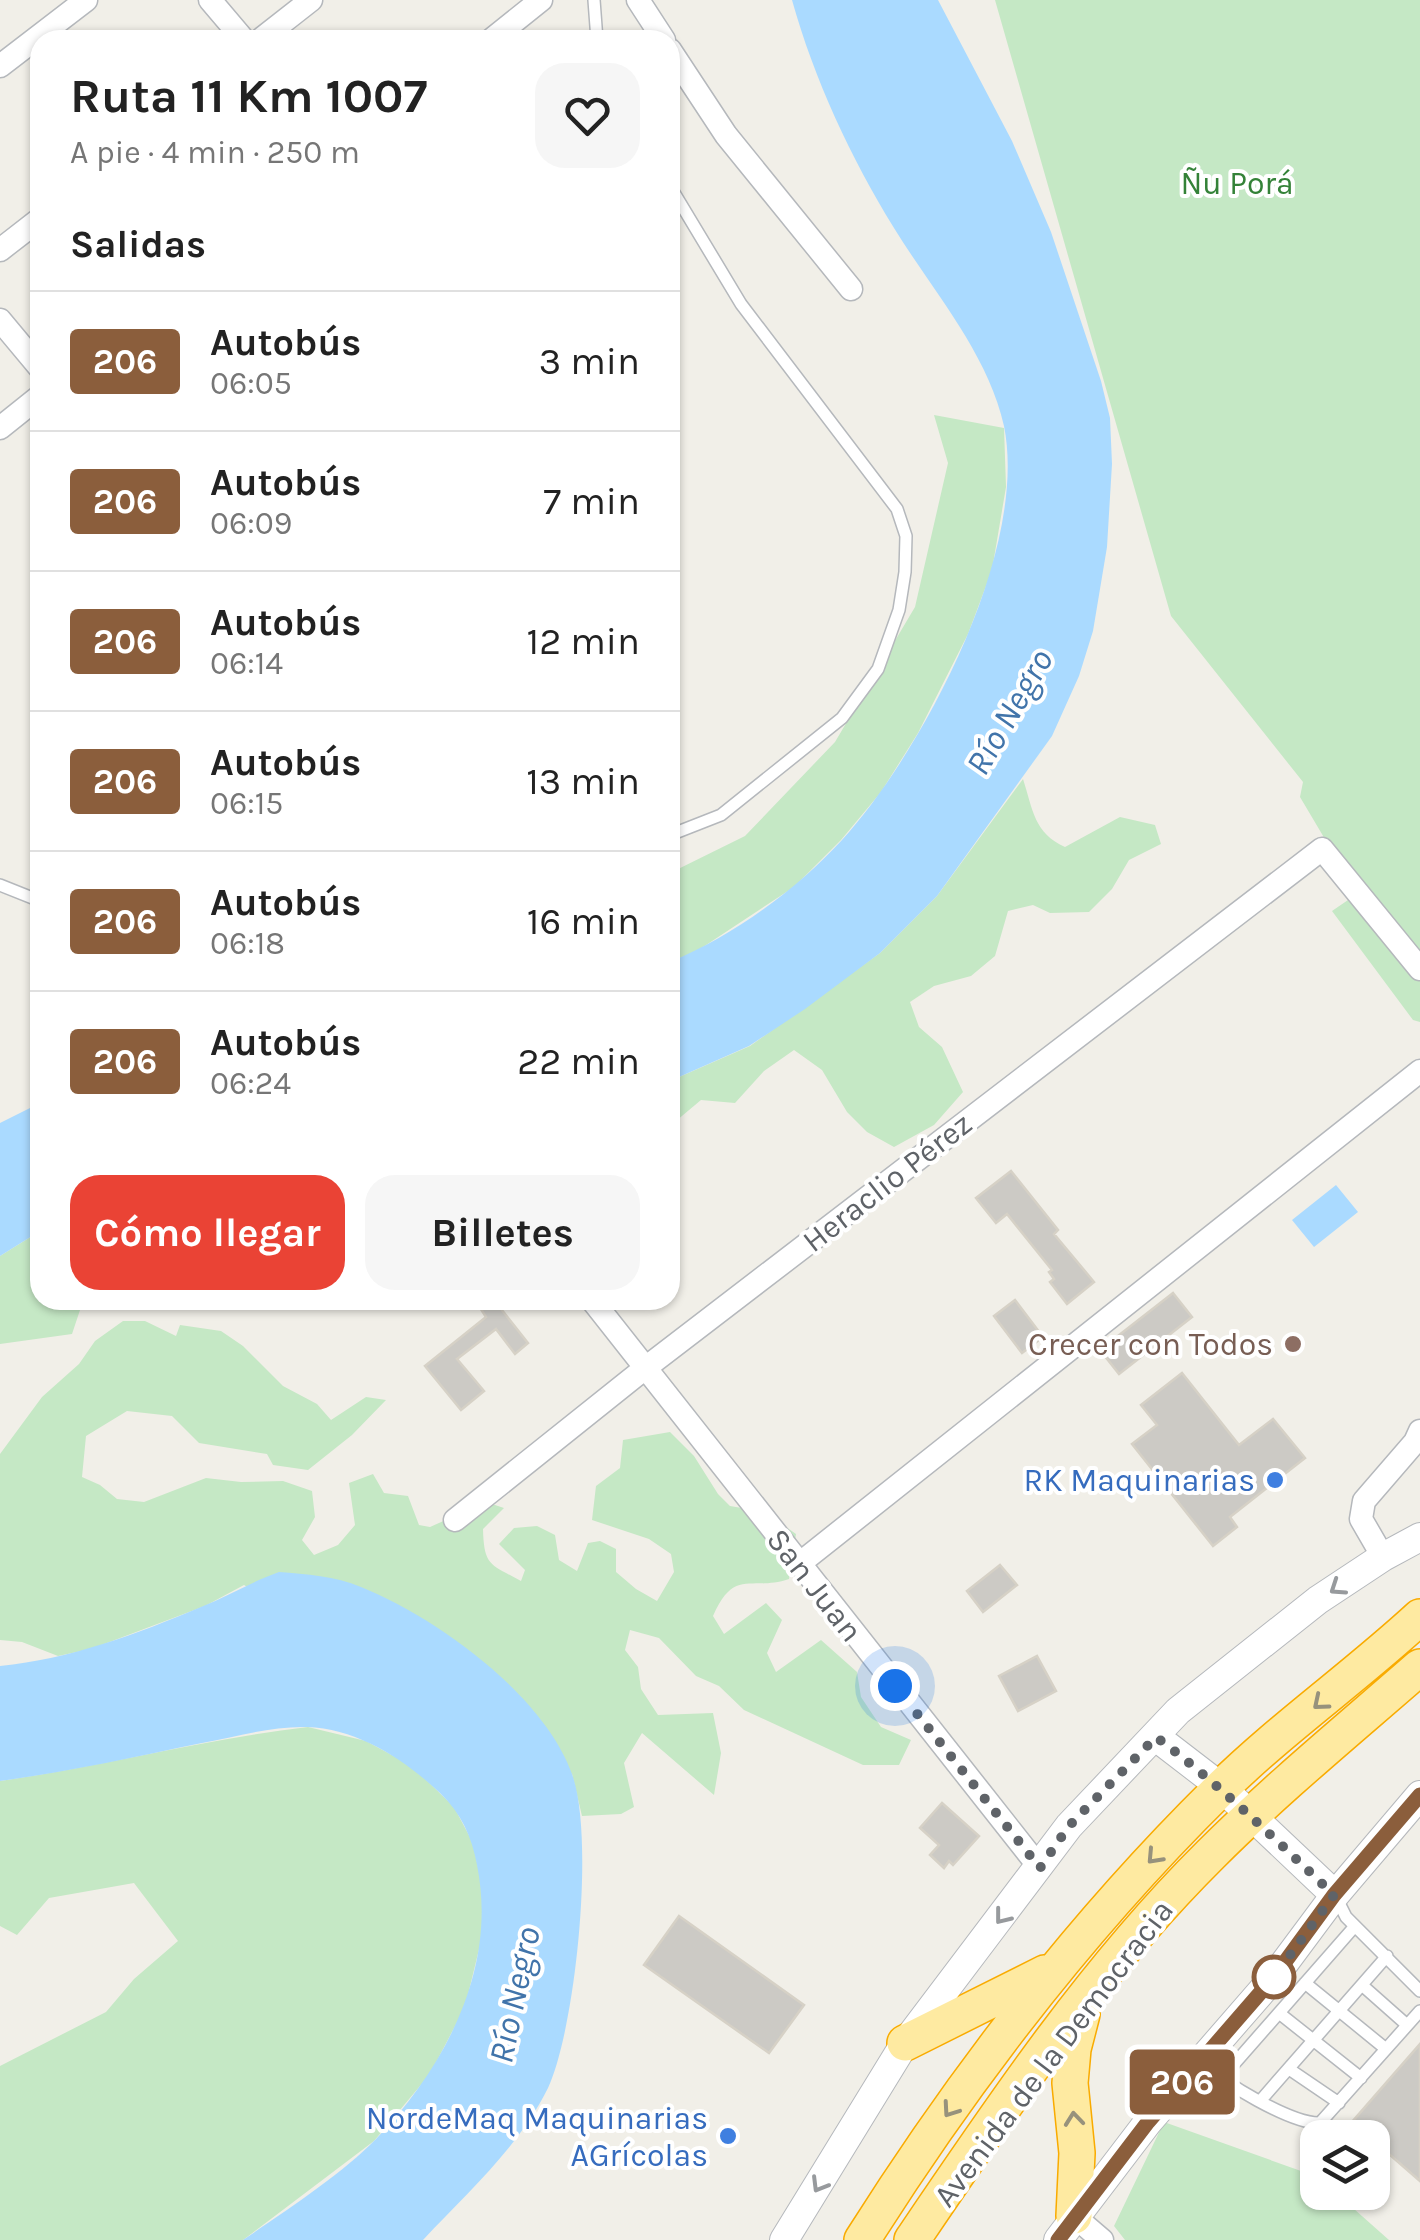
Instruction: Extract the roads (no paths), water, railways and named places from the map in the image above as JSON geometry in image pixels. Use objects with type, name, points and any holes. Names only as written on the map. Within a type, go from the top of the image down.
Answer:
[{"type":"highway","name":"Avenida de la Democracia","points":[[862,2240],[1000,2037],[1055,1968],[1157,1854],[1222,1787],[1420,1617]]},
{"type":"highway","name":"Avenida de la Democracia","points":[[912,2240],[974,2148],[1087,1997],[1162,1906],[1251,1816],[1420,1667]]},
{"type":"highway","points":[[905,2042],[1055,1968]]},
{"type":"highway","points":[[1066,2228],[1078,2181],[1070,2083],[1073,2049],[1087,1997]]},
{"type":"street","points":[[47,30],[86,0]]},
{"type":"street","points":[[210,0],[236,30]]},
{"type":"street","points":[[273,30],[311,0]]},
{"type":"street","points":[[503,30],[541,0]]},
{"type":"street","points":[[638,0],[658,30]]},
{"type":"street","points":[[0,66],[30,43]]},
{"type":"street","points":[[680,65],[726,136],[851,289]]},
{"type":"street","points":[[0,250],[30,227]]},
{"type":"street","points":[[0,320],[30,356]]},
{"type":"street","points":[[0,428],[30,404]]},
{"type":"street","name":"Heraclio Pérez","points":[[455,1520],[644,1369],[1322,849],[1420,970]]},
{"type":"street","points":[[799,1564],[1420,1071]]},
{"type":"street","name":"San Juan","points":[[600,1310],[1040,1868]]},
{"type":"street","points":[[1383,1557],[1361,1520],[1364,1501],[1415,1442],[1420,1430]]},
{"type":"street","points":[[796,2236],[905,2042],[1069,1826],[1178,1711],[1318,1600],[1420,1537]]},
{"type":"street","points":[[1156,1737],[1222,1787],[1334,1895]]},
{"type":"street","points":[[1102,2240],[1066,2228],[1211,2070],[1334,1895],[1415,1812]]},
{"type":"lane","points":[[594,0],[596,30]]},
{"type":"lane","points":[[680,203],[741,304],[897,509],[906,536],[899,610],[878,669],[842,718],[721,814],[680,830]]},
{"type":"lane","points":[[0,886],[30,898]]},
{"type":"lane","points":[[1334,1895],[1346,1917],[1420,1991]]},
{"type":"lane","points":[[1355,1926],[1279,2013],[1211,2070],[1261,2100],[1310,2123],[1320,2123],[1420,2012]]},
{"type":"lane","points":[[1261,2100],[1387,1956]]},
{"type":"lane","points":[[1305,1983],[1386,2049]]},
{"type":"lane","points":[[1363,1986],[1406,2025]]},
{"type":"lane","points":[[1279,2013],[1361,2078]]},
{"type":"lane","points":[[1289,2068],[1338,2104]]},
{"type":"water","name":"Río Negro","points":[[792,0],[938,0],[1012,141],[1051,232],[1101,381],[1110,418],[1112,464],[1107,547],[1093,631],[1079,676],[1052,736],[937,896],[880,953],[805,1009],[749,1046],[680,1077],[680,957],[740,925],[784,894],[842,840],[873,802],[935,703],[963,646],[1001,530],[1008,476],[1004,426],[985,373],[863,174],[835,117]]},
{"type":"water","points":[[30,1108],[30,1237],[0,1256],[0,1123]]},
{"type":"water","points":[[1336,1185],[1358,1212],[1314,1247],[1292,1220]]},
{"type":"water","name":"Río Negro","points":[[279,1572],[331,1578],[361,1587],[422,1618],[484,1662],[538,1716],[558,1745],[572,1774],[579,1803],[579,1932],[558,2060],[536,2110],[507,2150],[423,2240],[243,2240],[330,2179],[376,2139],[424,2080],[460,2014],[480,1941],[482,1903],[472,1845],[460,1817],[447,1801],[426,1780],[379,1748],[344,1733],[307,1727],[254,1732],[0,1781],[0,1666],[52,1658],[128,1636]]},
{"type":"place","name":"Crecer con Todos","points":[[1293,1344]]},
{"type":"place","name":"RK Maquinarias","points":[[1275,1480]]},
{"type":"place","name":"NordeMaq Maquinarias AGrícolas","points":[[728,2136]]},
{"type":"park label","name":"Ñu Porá","points":[[1237,183]]}]
